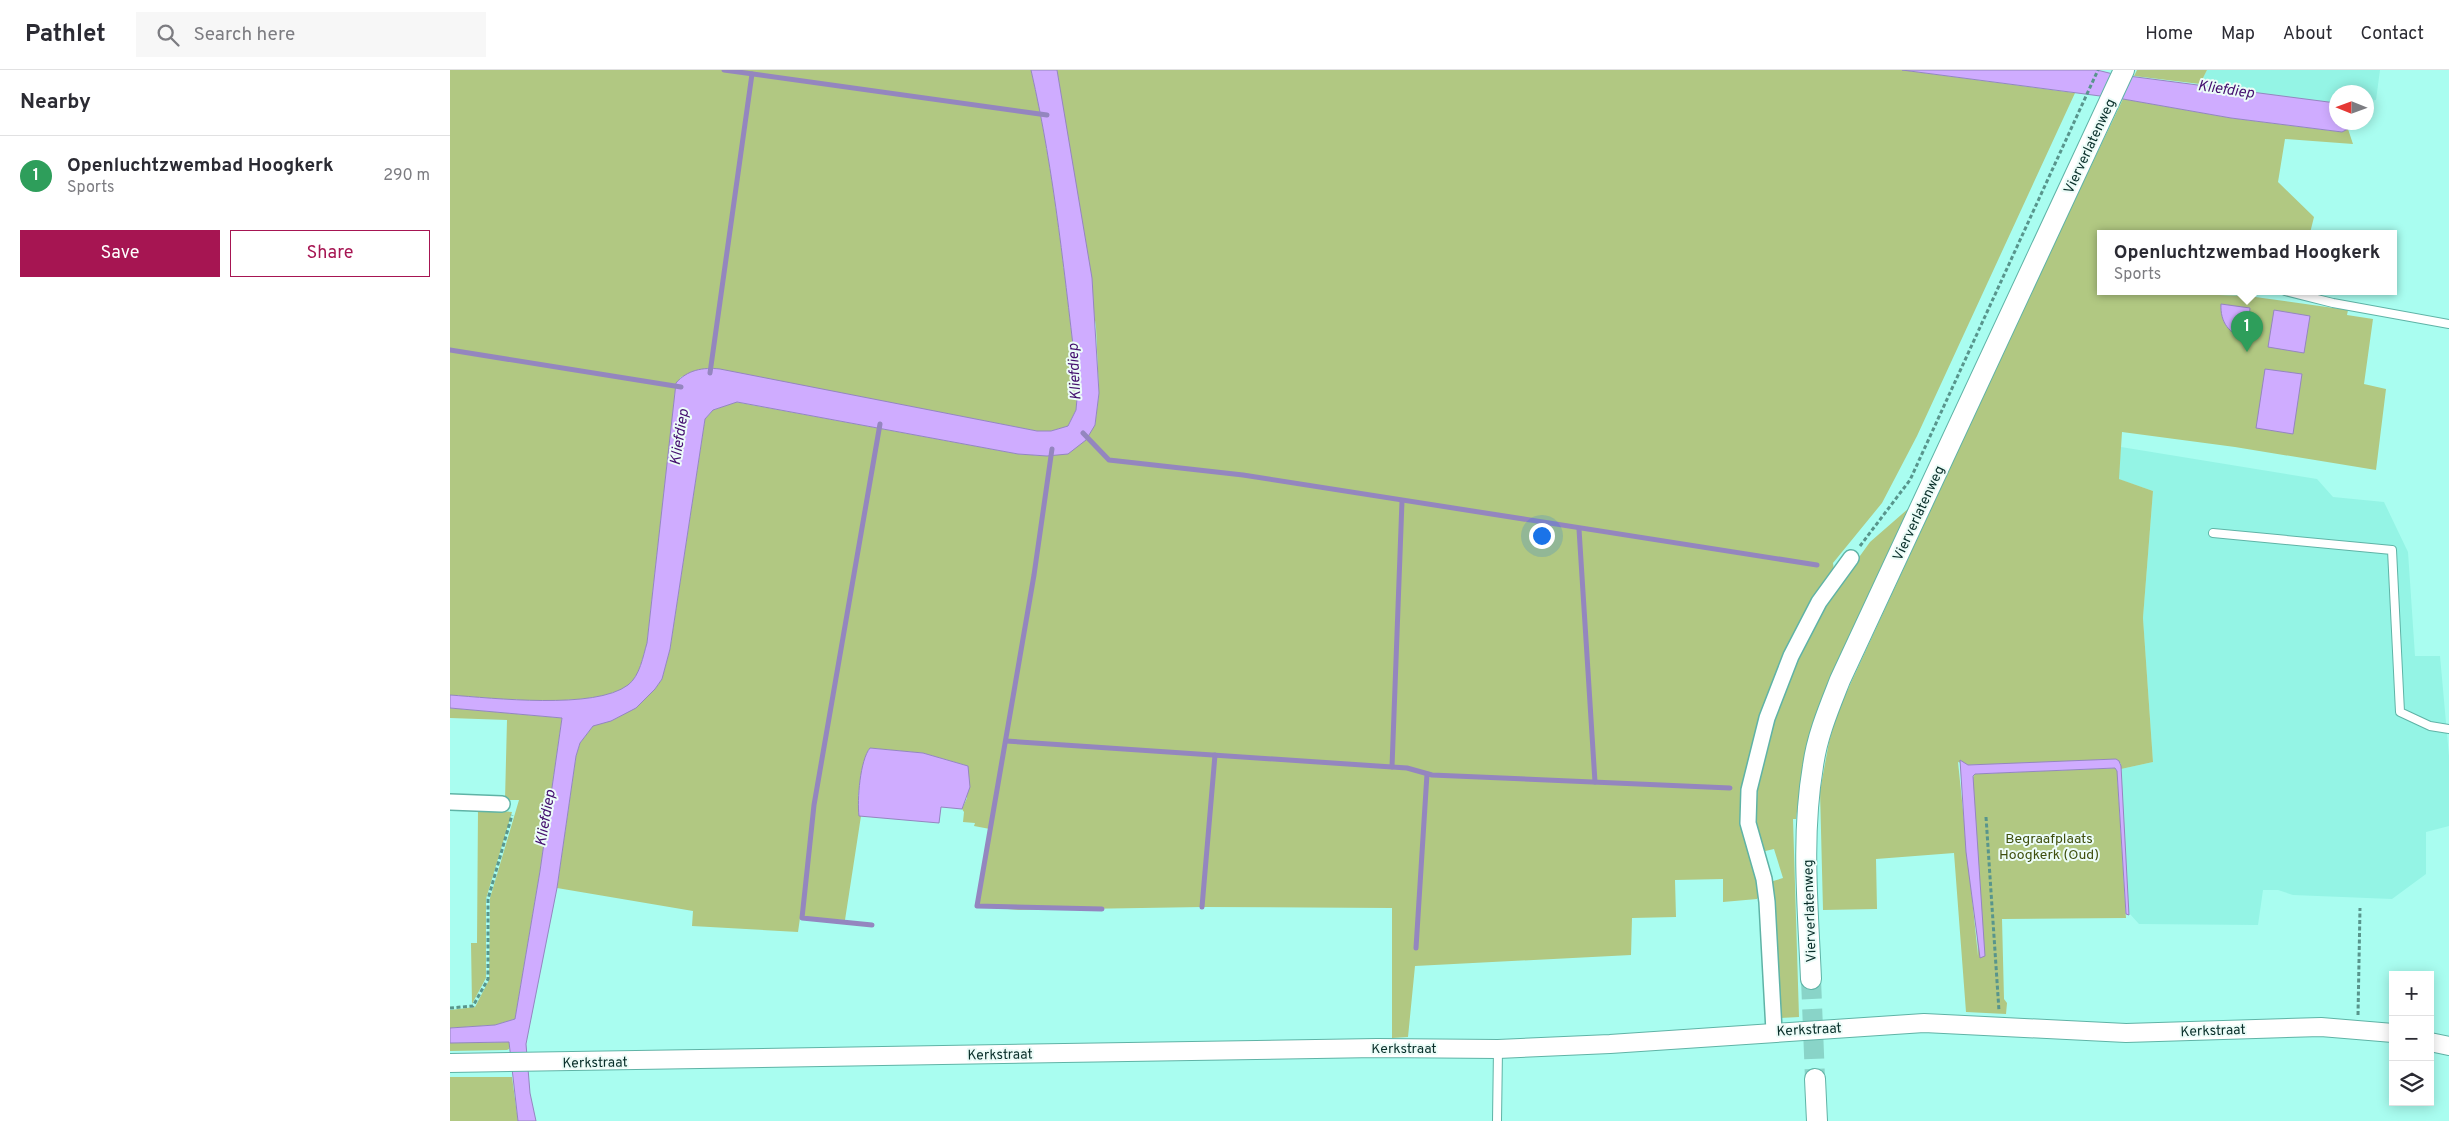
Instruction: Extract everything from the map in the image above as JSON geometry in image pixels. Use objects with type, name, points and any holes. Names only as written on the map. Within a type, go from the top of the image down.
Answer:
[{"type":"main road","name":"Vierverlatenweg","points":[[1811,979],[1806,868],[1808,818],[1813,766],[1822,724],[1840,680],[2124,70]]},
{"type":"main road","points":[[1815,1079],[1817,1121]]},
{"type":"street","points":[[1774,1032],[1767,902],[1764,879],[1748,823],[1750,790],[1767,718],[1788,664],[1819,602],[1851,558]]},
{"type":"street","points":[[450,802],[502,804]]},
{"type":"street","name":"Kerkstraat","points":[[450,1064],[1367,1048],[1498,1048],[1610,1044],[1924,1023],[2126,1033],[2321,1027],[2389,1033]]},
{"type":"street","points":[[2434,1043],[2449,1046]]},
{"type":"lane","points":[[2301,295],[2333,303],[2449,324]]},
{"type":"lane","points":[[2213,533],[2392,550],[2400,712],[2430,726],[2449,729]]},
{"type":"lane","points":[[1497,1121],[1498,1048]]},
{"type":"path","points":[[1851,558],[1910,480],[2098,70]]},
{"type":"path","points":[[450,1008],[473,1006],[488,979],[488,898],[516,806],[502,804]]},
{"type":"path","points":[[1986,817],[2000,1027]]},
{"type":"path","points":[[2358,1030],[2360,908]]},
{"type":"shaded area","points":[[2207,70],[2380,70],[2376,100],[2374,100],[2374,85],[2329,85],[2329,105],[2200,84]]},
{"type":"shaded area","points":[[2121,447],[2317,479],[2333,497],[2384,502],[2408,552],[2415,656],[2440,656],[2449,756],[2449,826],[2426,832],[2426,874],[2392,899],[2293,895],[2278,890],[2263,890],[2258,925],[2139,924],[2129,913],[2121,769],[2153,762],[2143,618],[2153,491],[2118,479]]},
{"type":"green space","points":[[450,70],[1031,70],[1053,188],[1078,387],[1076,410],[1068,426],[1051,431],[1037,431],[710,368],[681,377],[676,384],[647,643],[641,666],[632,681],[613,693],[592,698],[569,700],[517,700],[450,695]]},
{"type":"green space","points":[[1057,70],[1902,70],[2075,93],[1917,436],[1882,503],[1833,563],[1834,570],[1810,604],[1749,764],[1752,863],[1760,894],[1757,899],[1723,902],[1723,879],[1675,880],[1676,917],[1632,918],[1631,955],[1415,966],[1408,1037],[1392,1038],[1392,908],[1202,907],[1019,910],[977,906],[990,829],[974,826],[975,823],[963,822],[964,812],[962,809],[967,798],[968,766],[923,753],[870,748],[864,761],[860,782],[858,803],[861,816],[845,920],[800,918],[798,932],[692,926],[693,911],[557,888],[576,756],[580,743],[593,726],[624,714],[655,689],[662,679],[670,649],[705,419],[713,410],[736,402],[1018,454],[1047,456],[1095,425],[1099,393],[1096,327]]},
{"type":"green space","points":[[2137,70],[2207,70],[2200,84],[2134,76]]},
{"type":"green space","name":"Begraafplaats Hoogkerk (Oud)","points":[[2123,99],[2231,118],[2342,132],[2348,130],[2353,144],[2285,139],[2278,182],[2314,217],[2311,230],[2097,230],[2097,295],[2248,296],[2348,310],[2347,315],[2373,319],[2364,384],[2386,389],[2376,470],[2235,447],[2122,432],[2119,479],[2153,491],[2143,618],[2153,762],[2121,769],[2121,764],[2116,759],[1967,765],[1958,762],[1978,956],[1972,779],[1975,774],[2115,768],[2117,771],[2126,918],[2002,919],[2006,1014],[1966,1012],[1954,853],[1876,859],[1877,909],[1823,910],[1820,791],[1829,742],[1837,713],[2037,279]]},
{"type":"green space","points":[[1909,508],[1825,692],[1804,760],[1796,819],[1793,819],[1799,1017],[1780,1018],[1770,882],[1783,878],[1774,849],[1761,852],[1754,825],[1759,778],[1772,726],[1803,645],[1826,603],[1870,542]]},
{"type":"green space","points":[[450,708],[562,718],[540,871],[515,1019],[495,1025],[450,1028],[450,1010],[475,1007],[489,980],[490,898],[519,800],[505,800],[507,720],[450,718]]},
{"type":"green space","points":[[478,809],[512,812],[486,899],[486,978],[472,1004],[471,943],[477,943]]},
{"type":"green space","points":[[509,1042],[509,1049],[507,1050],[450,1051],[450,1043]]},
{"type":"green space","points":[[450,1077],[512,1077],[518,1121],[450,1121]]},
{"type":"water","name":"Kliefdiep","points":[[1031,70],[1057,70],[1092,278],[1099,393],[1095,425],[1086,440],[1068,454],[1047,456],[1018,454],[737,402],[713,410],[705,419],[670,649],[662,679],[636,708],[611,721],[593,726],[580,743],[576,756],[557,888],[526,1044],[530,1093],[536,1121],[518,1121],[509,1042],[450,1043],[450,1028],[495,1025],[515,1019],[540,871],[562,718],[450,708],[450,695],[517,700],[569,700],[592,698],[613,693],[632,681],[640,666],[647,643],[676,383],[690,372],[702,369],[720,369],[1037,431],[1051,431],[1068,426],[1076,410],[1078,387],[1053,188]]},
{"type":"water","name":"Kliefdiep","points":[[1902,70],[2097,70],[2113,74],[2329,102],[2329,130],[2346,130],[2342,132],[2231,118],[2123,99]]},
{"type":"water","points":[[2221,304],[2250,308],[2247,338],[2235,334],[2227,327],[2222,316]]},
{"type":"water","points":[[2274,310],[2310,316],[2304,353],[2268,347]]},
{"type":"water","points":[[2265,369],[2302,374],[2293,434],[2256,428]]},
{"type":"water","points":[[870,748],[923,753],[968,766],[970,787],[962,809],[941,807],[939,823],[859,816],[858,800],[862,771]]},
{"type":"water","points":[[2116,759],[2121,766],[2129,915],[2126,914],[2117,771],[2115,768],[1975,774],[1973,776],[1985,956],[1980,958],[1966,852],[1960,760],[1968,765]]},
{"type":"waterway","points":[[724,70],[1047,115]]},
{"type":"waterway","points":[[710,373],[752,74]]},
{"type":"waterway","points":[[450,350],[681,387]]},
{"type":"waterway","points":[[872,925],[802,918],[814,805],[880,424]]},
{"type":"waterway","points":[[1083,433],[1109,460],[1243,475],[1817,565]]},
{"type":"waterway","points":[[1052,449],[1034,575],[977,906],[1102,909]]},
{"type":"waterway","points":[[1392,767],[1402,501]]},
{"type":"waterway","points":[[1579,529],[1595,782]]},
{"type":"waterway","points":[[1006,741],[1407,768],[1432,775],[1730,788]]},
{"type":"waterway","points":[[1202,907],[1215,755]]},
{"type":"waterway","points":[[1416,948],[1427,774]]},
{"type":"tunnel","points":[[1811,979],[1815,1079]]},
{"type":"place","name":"Openluchtzwembad Hoogkerk","points":[[2247,352]]}]
